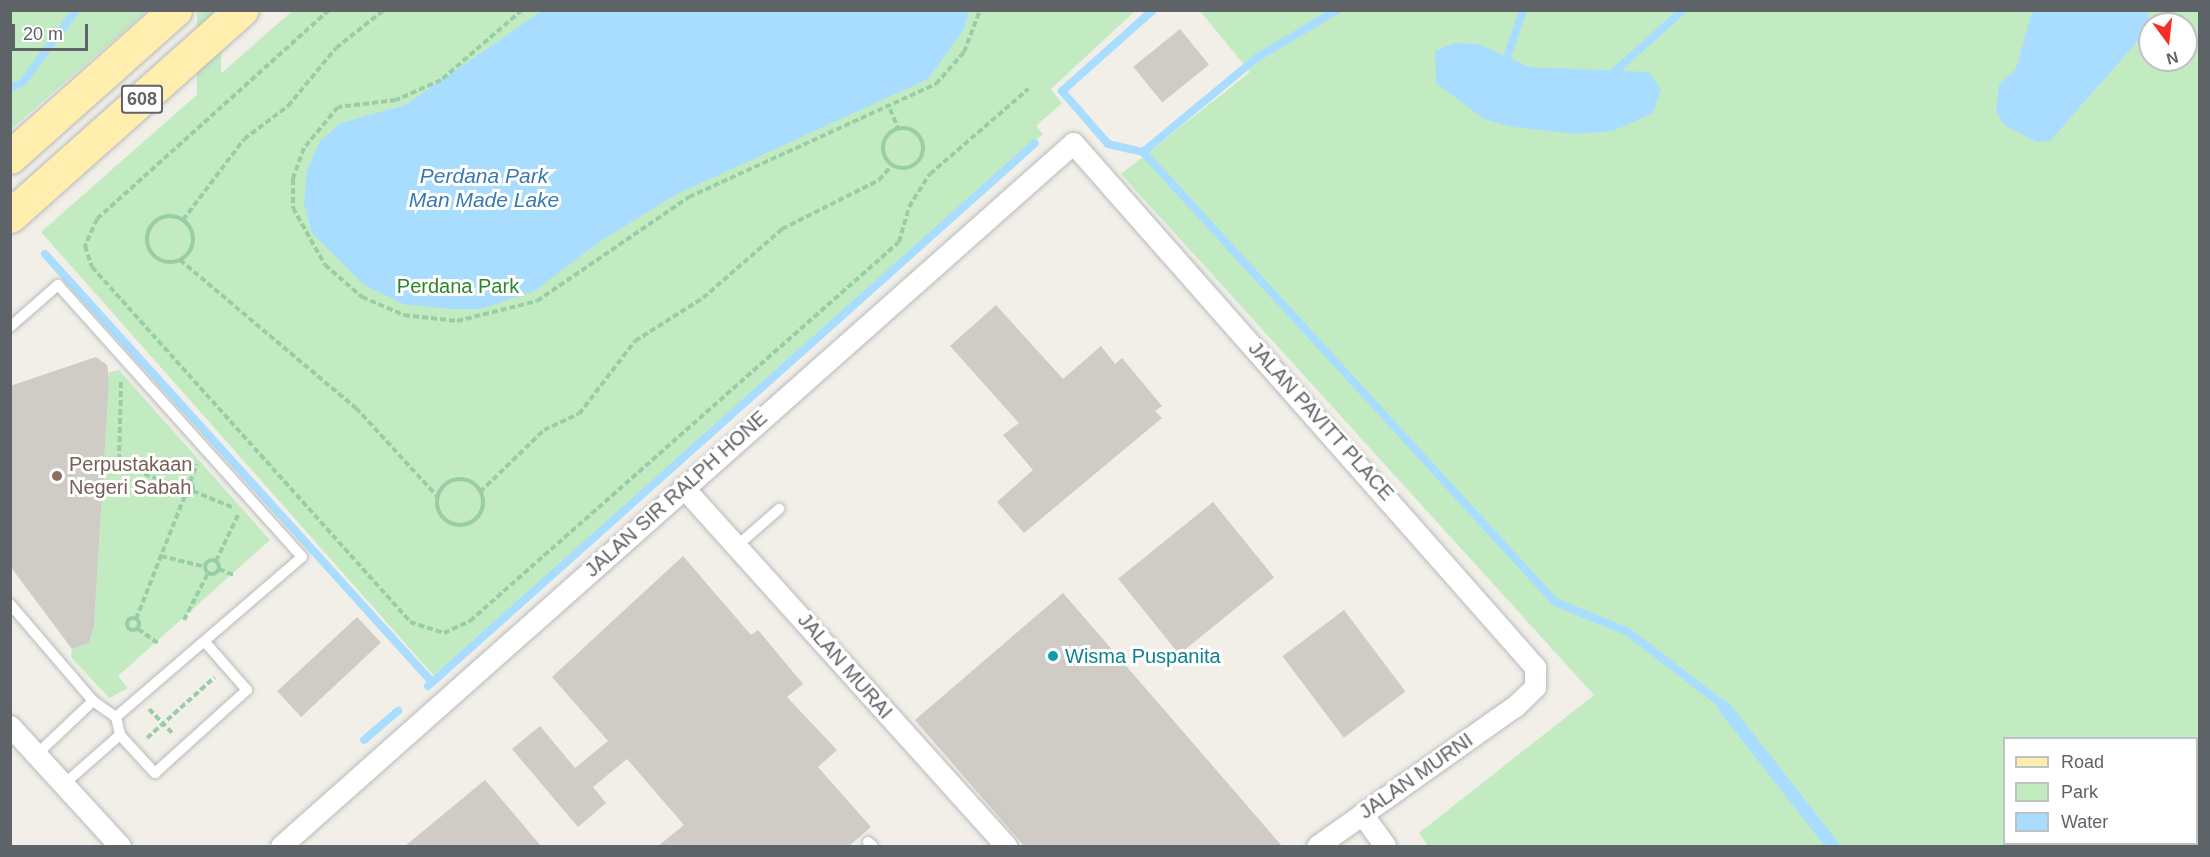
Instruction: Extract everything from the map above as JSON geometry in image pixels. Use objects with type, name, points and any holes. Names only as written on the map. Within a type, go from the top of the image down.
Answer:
[{"type":"main road","name":"608","points":[[10,157],[176,10]]},
{"type":"main road","name":"608","points":[[10,216],[241,10]]},
{"type":"street","name":"JALAN SIR RALPH HONE","points":[[280,846],[1073,143]]},
{"type":"street","name":"JALAN PAVITT PLACE","points":[[1073,143],[1523,650],[1535,667],[1535,687],[1515,706]]},
{"type":"street","name":"JALAN MURAI","points":[[683,487],[738,545],[1006,846]]},
{"type":"street","name":"JALAN MURNI","points":[[1317,846],[1515,706]]},
{"type":"street","points":[[10,726],[120,846]]},
{"type":"street","points":[[1362,814],[1385,846]]},
{"type":"lane","points":[[10,327],[58,285],[302,557],[116,717]]},
{"type":"lane","points":[[738,545],[779,509]]},
{"type":"lane","points":[[10,604],[93,701],[116,717],[120,735],[155,773],[247,690],[205,642]]},
{"type":"lane","points":[[36,755],[93,701]]},
{"type":"lane","points":[[63,785],[120,735]]},
{"type":"path","points":[[329,10],[98,219],[85,246],[92,267],[410,622],[444,633],[470,621],[899,242],[909,207],[930,174],[1028,89]]},
{"type":"path","points":[[183,220],[244,139],[288,106],[336,48],[384,10]]},
{"type":"path","points":[[522,10],[441,80],[396,100],[338,106],[303,148],[293,179],[292,208],[325,265],[362,297],[404,315],[458,321],[537,301],[689,197],[890,109],[936,84],[964,52],[980,10]]},
{"type":"path","points":[[890,109],[898,128],[917,134],[922,153],[908,167],[892,165]]},
{"type":"path","points":[[892,165],[883,143],[898,128]]},
{"type":"path","points":[[480,492],[544,430],[579,414],[635,341],[703,298],[782,229],[879,180],[892,165]]},
{"type":"path","points":[[164,216],[183,220],[193,233],[193,245],[180,260],[164,262],[154,256],[148,233],[164,216]]},
{"type":"path","points":[[180,260],[356,408],[437,496],[443,519],[466,525],[482,508],[480,492],[466,480],[454,480],[437,496]]},
{"type":"path","points":[[121,369],[119,464],[179,487],[185,495]]},
{"type":"path","points":[[193,491],[190,482],[200,458]]},
{"type":"path","points":[[179,487],[190,482]]},
{"type":"path","points":[[138,629],[136,619],[185,495],[193,491],[241,509],[216,561],[206,567],[161,556]]},
{"type":"path","points":[[216,561],[219,569]]},
{"type":"path","points":[[206,567],[208,573]]},
{"type":"path","points":[[184,620],[208,573],[219,569],[234,575]]},
{"type":"path","points":[[136,619],[126,626],[138,629],[158,643]]},
{"type":"path","points":[[143,742],[220,673]]},
{"type":"path","points":[[149,709],[178,739]]},
{"type":"green space","points":[[11,10],[147,11],[11,129]]},
{"type":"green space","points":[[197,11],[221,11],[221,261],[197,261]]},
{"type":"green space","name":"Perdana Park","points":[[292,11],[1135,11],[1051,89],[1062,103],[1036,126],[1043,134],[435,677],[41,232]]},
{"type":"green space","points":[[1200,11],[2199,11],[2199,846],[1428,846],[1419,833],[1594,695],[1121,174],[1250,72]]},
{"type":"green space","points":[[119,370],[270,540],[118,676],[128,688],[109,698],[71,657],[72,649],[89,643],[94,626],[109,372]]},
{"type":"water","name":"Perdana Park Man Made Lake","points":[[542,11],[969,11],[963,31],[928,79],[677,194],[599,242],[536,290],[481,309],[450,309],[404,304],[364,285],[312,233],[304,204],[307,170],[320,141],[341,123],[405,105]]},
{"type":"water","points":[[2032,11],[2147,11],[2138,12],[2138,41],[2050,141],[2037,142],[2004,125],[1996,112],[1999,84],[2016,69]]},
{"type":"water","points":[[1454,43],[1479,44],[1529,67],[1649,72],[1661,89],[1653,113],[1613,131],[1575,134],[1513,127],[1484,119],[1436,83],[1435,51]]},
{"type":"water","points":[[1727,700],[1841,846],[1825,846],[1717,708]]},
{"type":"water","points":[[2198,804],[2199,846],[2168,845],[2198,845]]},
{"type":"building","points":[[1180,29],[1209,65],[1162,103],[1133,67]]},
{"type":"building","points":[[996,305],[1063,379],[1101,346],[1115,364],[1122,358],[1162,406],[1155,411],[1162,418],[1024,533],[997,502],[1033,470],[1003,435],[1019,423],[950,346]]},
{"type":"building","name":"Perpustakaan Negeri Sabah","points":[[96,357],[107,365],[109,379],[94,626],[89,643],[72,649],[10,566],[10,386]]},
{"type":"building","points":[[1213,502],[1274,577],[1179,654],[1118,579]]},
{"type":"building","points":[[683,556],[751,635],[758,630],[803,684],[787,697],[837,750],[818,767],[871,827],[849,846],[658,846],[684,825],[627,759],[593,787],[606,803],[578,827],[512,749],[540,726],[575,768],[608,741],[552,677]]},
{"type":"building","name":"Wisma Puspanita","points":[[1063,593],[1282,846],[1024,846],[915,720]]},
{"type":"building","points":[[1344,610],[1405,691],[1344,738],[1283,656]]},
{"type":"building","points":[[357,617],[381,643],[301,717],[277,691]]},
{"type":"building","points":[[485,780],[541,846],[405,846]]},
{"type":"waterway","points":[[10,88],[23,82],[76,10]]},
{"type":"waterway","points":[[1153,10],[1062,91],[1108,144],[1143,152],[1555,602],[1628,632],[1723,705]]},
{"type":"waterway","points":[[1143,152],[1258,57],[1337,10]]},
{"type":"waterway","points":[[1507,57],[1523,10]]},
{"type":"waterway","points":[[1614,72],[1683,10]]},
{"type":"waterway","points":[[428,686],[1035,143]]},
{"type":"waterway","points":[[45,254],[432,682]]},
{"type":"waterway","points":[[364,740],[398,711]]},
{"type":"place","name":"Perpustakaan Negeri Sabah","points":[[57,476]]},
{"type":"place","name":"Wisma Puspanita","points":[[1053,656]]}]
